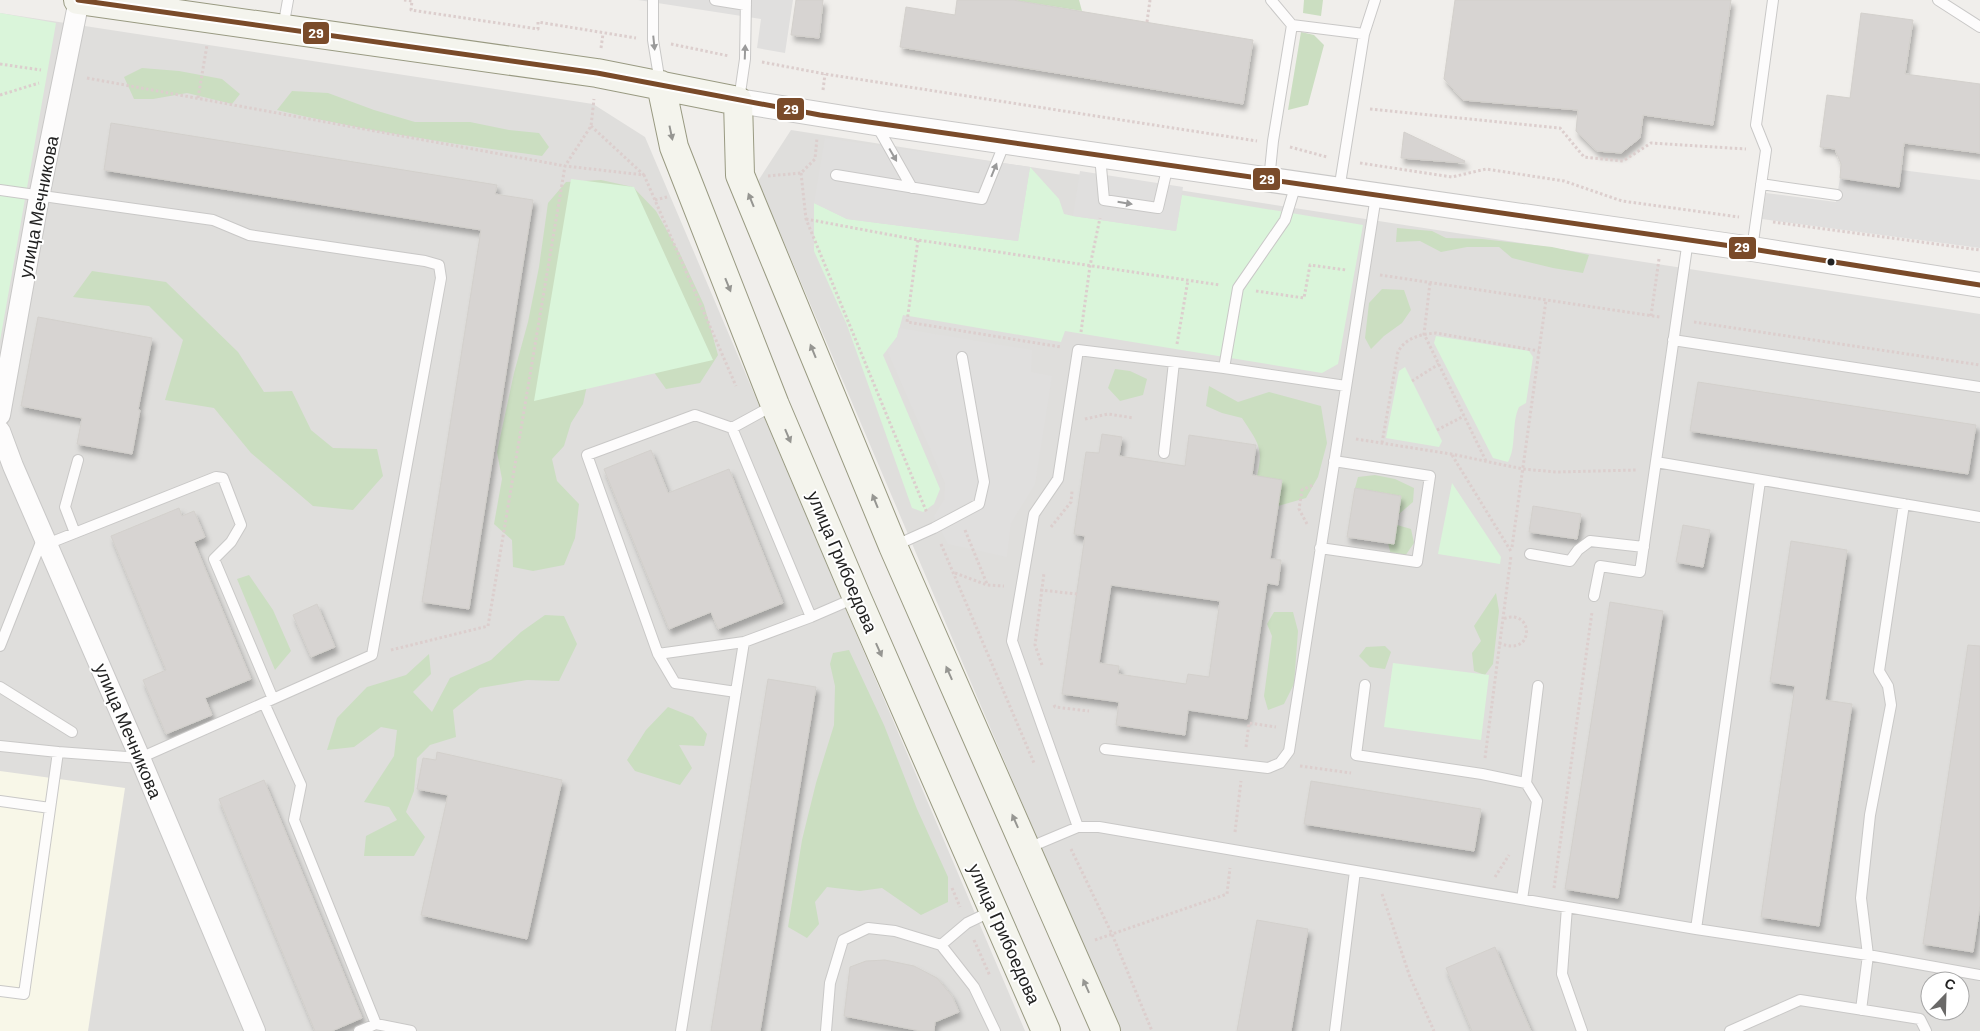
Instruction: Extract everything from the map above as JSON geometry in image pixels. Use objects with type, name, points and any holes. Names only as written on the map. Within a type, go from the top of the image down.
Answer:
[{"type":"main road","points":[[79,0],[597,73],[738,101],[740,175],[893,546],[1106,1031]]},
{"type":"main road","name":"улица Грибоедова","points":[[661,85],[674,147],[775,405],[1046,1031]]},
{"type":"street","name":"улица Мечникова","points":[[0,415],[40,196],[79,0]]},
{"type":"street","points":[[738,101],[1168,166],[1752,249],[1980,285]]},
{"type":"street","name":"улица Мечникова","points":[[1,439],[140,758],[255,1031]]},
{"type":"lane","points":[[283,28],[288,0]]},
{"type":"lane","points":[[653,0],[654,40],[661,85]]},
{"type":"lane","points":[[714,0],[746,2],[744,59],[738,101]]},
{"type":"lane","points":[[1271,0],[1292,25],[1364,34]]},
{"type":"lane","points":[[1339,190],[1364,34],[1375,0]]},
{"type":"lane","points":[[1752,249],[1766,150],[1756,125],[1773,0]]},
{"type":"lane","points":[[1938,0],[1980,27]]},
{"type":"lane","points":[[1269,180],[1273,141],[1292,25]]},
{"type":"lane","points":[[875,123],[912,188]]},
{"type":"lane","points":[[836,175],[982,199],[1005,142]]},
{"type":"lane","points":[[1100,155],[1104,200],[1158,208],[1168,166]]},
{"type":"lane","points":[[1224,368],[1238,288],[1285,220],[1296,184]]},
{"type":"lane","points":[[1761,184],[1837,195]]},
{"type":"lane","points":[[0,190],[213,220],[250,235],[425,260],[439,265],[441,278],[372,655],[140,758],[0,746]]},
{"type":"lane","points":[[1105,749],[1268,768],[1280,762],[1289,751],[1376,196]]},
{"type":"lane","points":[[1594,596],[1600,566],[1640,572],[1688,240]]},
{"type":"lane","points":[[1673,340],[1980,387]]},
{"type":"lane","points":[[1078,827],[1012,641],[1034,514],[1058,479],[1078,350],[1224,368],[1346,386]]},
{"type":"lane","points":[[893,546],[934,528],[979,504],[984,482],[962,357]]},
{"type":"lane","points":[[1164,453],[1174,362]]},
{"type":"lane","points":[[736,692],[676,682],[658,654],[587,455],[695,415],[732,428],[775,405]]},
{"type":"lane","points":[[732,428],[811,617]]},
{"type":"lane","points":[[75,534],[65,507],[78,460]]},
{"type":"lane","points":[[1320,548],[1417,562],[1430,476],[1334,461]]},
{"type":"lane","points":[[1656,465],[1980,517]]},
{"type":"lane","points":[[0,646],[45,540],[75,534],[216,477],[223,478],[240,525],[231,542],[214,559],[301,785],[294,820],[376,1024]]},
{"type":"lane","points":[[1696,930],[1760,481]]},
{"type":"lane","points":[[1861,1010],[1868,955],[1861,898],[1870,815],[1891,705],[1888,686],[1880,671],[1904,504]]},
{"type":"lane","points":[[1530,554],[1570,561],[1578,550],[1590,541],[1644,547]]},
{"type":"lane","points":[[658,654],[744,642],[857,598]]},
{"type":"lane","points":[[681,1031],[744,642]]},
{"type":"lane","points":[[1365,685],[1356,755],[1482,774],[1526,783]]},
{"type":"lane","points":[[1522,899],[1537,801],[1526,783],[1538,686]]},
{"type":"lane","points":[[0,688],[72,732]]},
{"type":"lane","points":[[0,991],[24,994],[58,752]]},
{"type":"lane","points":[[0,801],[50,808]]},
{"type":"lane","points":[[1027,849],[1078,827],[1100,827],[1696,930],[1868,955],[1980,975]]},
{"type":"lane","points":[[1335,1031],[1355,871]]},
{"type":"lane","points":[[1567,907],[1562,974],[1582,1031]]},
{"type":"lane","points":[[941,945],[967,923],[993,911]]},
{"type":"lane","points":[[826,1031],[830,984],[842,940],[868,928],[895,931],[941,945],[974,987],[995,1031]]},
{"type":"lane","points":[[1730,1031],[1800,1000],[1920,1019],[1926,1031]]},
{"type":"lane","points":[[359,1031],[376,1024],[411,1031]]},
{"type":"path","points":[[404,0],[412,1],[411,10],[538,30],[538,22],[602,34],[654,40],[825,74],[1252,141],[1273,141],[1302,152],[1344,161],[1452,177],[1486,169],[1564,181],[1622,201],[1980,250]]},
{"type":"path","points":[[1147,22],[1150,0]]},
{"type":"path","points":[[198,98],[212,20]]},
{"type":"path","points":[[372,655],[488,626],[565,166],[591,126],[602,34]]},
{"type":"path","points":[[0,64],[198,98],[565,166],[644,175]]},
{"type":"path","points":[[0,95],[65,74]]},
{"type":"path","points":[[1352,108],[1560,128],[1584,157],[1623,161],[1651,143],[1766,150]]},
{"type":"path","points":[[591,126],[644,175],[751,418]]},
{"type":"path","points":[[802,172],[806,220],[1037,770]]},
{"type":"path","points":[[918,240],[907,322],[1078,350],[1090,266],[1104,200]]},
{"type":"path","points":[[806,220],[918,240],[1304,298],[1310,265],[1980,365]]},
{"type":"path","points":[[1174,362],[1188,280]]},
{"type":"path","points":[[1430,283],[1424,334],[1486,461]]},
{"type":"path","points":[[1382,443],[1398,352],[1402,343],[1424,334],[1436,333],[1539,351]]},
{"type":"path","points":[[1412,381],[1439,364]]},
{"type":"path","points":[[1084,420],[1108,414],[1134,418]]},
{"type":"path","points":[[1437,430],[1464,416]]},
{"type":"path","points":[[1338,436],[1451,454],[1523,469],[1556,472],[1656,465]]},
{"type":"path","points":[[1451,454],[1512,554]]},
{"type":"path","points":[[1050,528],[1071,502],[1074,484]]},
{"type":"path","points":[[1311,532],[1299,509],[1302,490],[1315,484]]},
{"type":"path","points":[[959,515],[987,585]]},
{"type":"path","points":[[1044,671],[1035,645],[1045,564]]},
{"type":"path","points":[[954,573],[987,585],[1077,594]]},
{"type":"path","points":[[1552,904],[1594,596]]},
{"type":"path","points":[[1499,643],[1514,647],[1521,644],[1527,632],[1522,620],[1516,616],[1509,616],[1503,619]]},
{"type":"path","points":[[1052,698],[1055,706],[1089,711]]},
{"type":"path","points":[[1070,950],[1227,894],[1249,723],[1282,728]]},
{"type":"path","points":[[1280,762],[1356,774]]},
{"type":"path","points":[[1063,832],[1112,934],[1152,1031]]},
{"type":"path","points":[[1484,893],[1509,855],[1511,847]]},
{"type":"path","points":[[1376,875],[1410,977],[1434,1031]]},
{"type":"path","points":[[952,887],[992,981],[974,987]]},
{"type":"shaded area","points":[[638,0],[793,0],[785,53],[757,48],[761,19]]},
{"type":"shaded area","points":[[0,13],[593,104],[645,137],[1025,1031],[0,1031]]},
{"type":"shaded area","points":[[791,130],[1980,314],[1980,1031],[1119,1031],[758,181]]},
{"type":"shaded area","points":[[825,138],[1030,167],[1018,241],[847,219],[814,203]]},
{"type":"shaded area","points":[[1901,170],[1980,180],[1980,248],[1762,219],[1766,193],[1836,202],[1840,178],[1899,186]]},
{"type":"shaded area","points":[[1080,171],[1183,187],[1176,231],[1073,216]]},
{"type":"shaded area","points":[[899,328],[1032,350],[1031,372],[1052,376],[1035,484],[1011,523],[1007,557],[948,544],[934,516],[944,500],[945,483],[887,350],[897,337]]},
{"type":"shaded area","points":[[0,771],[125,788],[88,1031],[0,1031]]},
{"type":"green space","points":[[1013,0],[1079,0],[1082,11],[1019,1]]},
{"type":"green space","points":[[1304,0],[1323,0],[1321,16],[1303,13]]},
{"type":"green space","points":[[0,13],[56,23],[0,341]]},
{"type":"green space","points":[[1301,32],[1314,35],[1324,45],[1308,105],[1288,110]]},
{"type":"green space","points":[[142,68],[179,71],[222,79],[240,94],[232,104],[187,93],[153,99],[134,99],[124,77]]},
{"type":"green space","points":[[292,91],[328,93],[374,110],[415,122],[470,122],[509,130],[539,133],[549,147],[542,156],[475,147],[343,124],[277,110]]},
{"type":"green space","points":[[1030,167],[1059,199],[1064,214],[1073,216],[1176,231],[1182,195],[1363,225],[1338,364],[1322,373],[1065,331],[1061,342],[903,315],[897,337],[883,355],[940,489],[934,504],[923,512],[912,508],[847,325],[814,251],[814,203],[847,219],[1018,241]]},
{"type":"green space","points":[[571,179],[634,187],[713,360],[534,401]]},
{"type":"green space","points":[[601,180],[633,187],[656,211],[680,254],[704,305],[718,355],[700,383],[666,389],[651,368],[588,381],[583,404],[571,423],[564,446],[552,459],[557,481],[579,504],[575,538],[564,565],[533,571],[513,567],[512,540],[494,524],[502,479],[497,452],[514,373],[528,322],[539,267],[548,203],[566,182]]},
{"type":"green space","points":[[1397,228],[1432,231],[1446,238],[1482,239],[1552,247],[1589,255],[1583,273],[1512,258],[1499,247],[1467,247],[1441,252],[1420,241],[1396,242]]},
{"type":"green space","points":[[92,271],[166,282],[238,352],[264,392],[292,391],[311,430],[333,448],[377,449],[383,476],[353,510],[313,506],[251,453],[214,408],[165,400],[183,340],[149,306],[73,297]]},
{"type":"green space","points":[[1382,289],[1404,290],[1411,310],[1402,323],[1384,336],[1371,349],[1365,338],[1369,303]]},
{"type":"green space","points":[[1436,336],[1529,351],[1533,357],[1526,403],[1519,407],[1515,421],[1511,456],[1508,462],[1493,458],[1434,343]]},
{"type":"green space","points":[[1405,367],[1442,441],[1439,447],[1386,438],[1399,371]]},
{"type":"green space","points":[[1115,369],[1130,371],[1147,379],[1143,395],[1120,401],[1108,388]]},
{"type":"green space","points":[[1209,386],[1238,402],[1269,392],[1321,406],[1327,443],[1318,477],[1306,498],[1278,506],[1257,476],[1260,451],[1256,440],[1242,418],[1222,413],[1206,406]]},
{"type":"green space","points":[[1375,475],[1395,479],[1414,488],[1413,502],[1399,514],[1401,496],[1355,488],[1358,477]]},
{"type":"green space","points":[[1452,483],[1501,557],[1500,564],[1438,554]]},
{"type":"green space","points":[[1397,525],[1411,529],[1414,543],[1405,556],[1391,555],[1388,543],[1394,544]]},
{"type":"green space","points":[[249,575],[273,610],[291,651],[275,670],[237,579]]},
{"type":"green space","points":[[1496,593],[1499,611],[1493,664],[1485,675],[1474,671],[1472,653],[1481,641],[1474,626]]},
{"type":"green space","points":[[1274,612],[1293,612],[1298,631],[1294,684],[1284,704],[1268,710],[1264,696],[1272,636],[1267,624]]},
{"type":"green space","points":[[545,615],[564,616],[577,644],[559,681],[527,680],[480,688],[453,710],[456,737],[430,745],[417,758],[414,791],[406,812],[425,837],[414,856],[364,856],[366,836],[397,820],[389,807],[364,802],[394,756],[397,730],[381,727],[354,747],[327,750],[337,718],[367,687],[406,675],[429,654],[431,674],[413,692],[432,712],[450,678],[491,660],[521,632]]},
{"type":"green space","points":[[1385,646],[1391,652],[1385,669],[1370,667],[1359,656],[1366,647]]},
{"type":"green space","points":[[849,650],[884,725],[917,809],[948,877],[948,902],[921,915],[882,888],[860,891],[827,887],[815,902],[819,924],[807,938],[788,927],[802,840],[816,783],[834,725],[835,686],[830,664],[833,653]]},
{"type":"green space","points":[[1393,663],[1489,675],[1481,740],[1384,727]]},
{"type":"green space","points":[[668,707],[693,717],[707,734],[704,746],[679,745],[692,768],[680,785],[635,771],[627,760],[646,730]]},
{"type":"building","points":[[796,0],[823,0],[819,38],[791,35]]},
{"type":"building","points":[[957,0],[1013,0],[1253,40],[1243,104],[900,47],[906,7],[955,15]]},
{"type":"building","points":[[1455,0],[1731,0],[1713,125],[1643,115],[1640,138],[1621,153],[1597,151],[1576,131],[1578,110],[1463,100],[1444,79]]},
{"type":"building","points":[[1861,13],[1913,20],[1905,74],[1980,84],[1980,153],[1904,143],[1899,187],[1840,178],[1841,164],[1835,149],[1820,147],[1827,95],[1850,98]]},
{"type":"building","points":[[111,123],[497,185],[495,194],[533,200],[469,609],[422,602],[481,230],[104,170]]},
{"type":"building","points":[[1404,132],[1465,161],[1464,163],[1401,158]]},
{"type":"building","points":[[38,317],[152,338],[138,410],[140,410],[132,454],[77,444],[82,418],[21,406]]},
{"type":"building","points":[[1698,382],[1976,425],[1968,474],[1690,431]]},
{"type":"building","points":[[1102,434],[1122,437],[1119,456],[1185,466],[1189,435],[1256,445],[1252,475],[1282,480],[1270,559],[1281,560],[1278,585],[1267,583],[1247,719],[1188,710],[1185,735],[1116,725],[1119,702],[1062,694],[1085,536],[1074,534],[1086,452],[1099,453]],"holes":[[[1111,585],[1220,601],[1209,677],[1188,674],[1186,684],[1118,674],[1119,666],[1099,663]]]},
{"type":"building","points":[[651,450],[668,493],[729,469],[783,603],[718,629],[711,612],[669,629],[604,469]]},
{"type":"building","points":[[1355,488],[1401,496],[1394,544],[1347,537]]},
{"type":"building","points":[[1533,506],[1581,514],[1577,539],[1529,532]]},
{"type":"building","points":[[179,508],[182,516],[194,511],[205,537],[194,542],[251,679],[205,698],[212,715],[166,734],[143,680],[166,670],[111,536]]},
{"type":"building","points":[[1683,525],[1710,530],[1703,567],[1676,562]]},
{"type":"building","points":[[1791,541],[1847,550],[1825,700],[1852,704],[1819,926],[1761,917],[1795,686],[1770,682]]},
{"type":"building","points":[[1610,602],[1663,611],[1618,898],[1565,889]]},
{"type":"building","points":[[317,604],[335,647],[311,657],[293,615]]},
{"type":"building","points":[[1968,645],[1980,646],[1980,906],[1973,952],[1923,944]]},
{"type":"building","points":[[768,679],[816,687],[760,1031],[711,1031]]},
{"type":"building","points":[[437,752],[562,780],[527,939],[421,915],[448,795],[417,789],[423,758],[436,760]]},
{"type":"building","points":[[264,780],[362,1018],[332,1031],[315,1031],[219,799]]},
{"type":"building","points":[[1311,781],[1481,809],[1474,851],[1304,824]]},
{"type":"building","points":[[1257,920],[1308,929],[1291,1031],[1237,1031]]},
{"type":"building","points":[[1495,947],[1531,1031],[1472,1031],[1446,968]]},
{"type":"building","points":[[885,960],[914,966],[937,978],[952,996],[959,1012],[935,1022],[934,1031],[921,1031],[844,1016],[850,967],[866,961]]},
{"type":"transit line","name":"29","points":[[78,0],[597,73],[820,115],[1752,249],[1980,285]]}]
